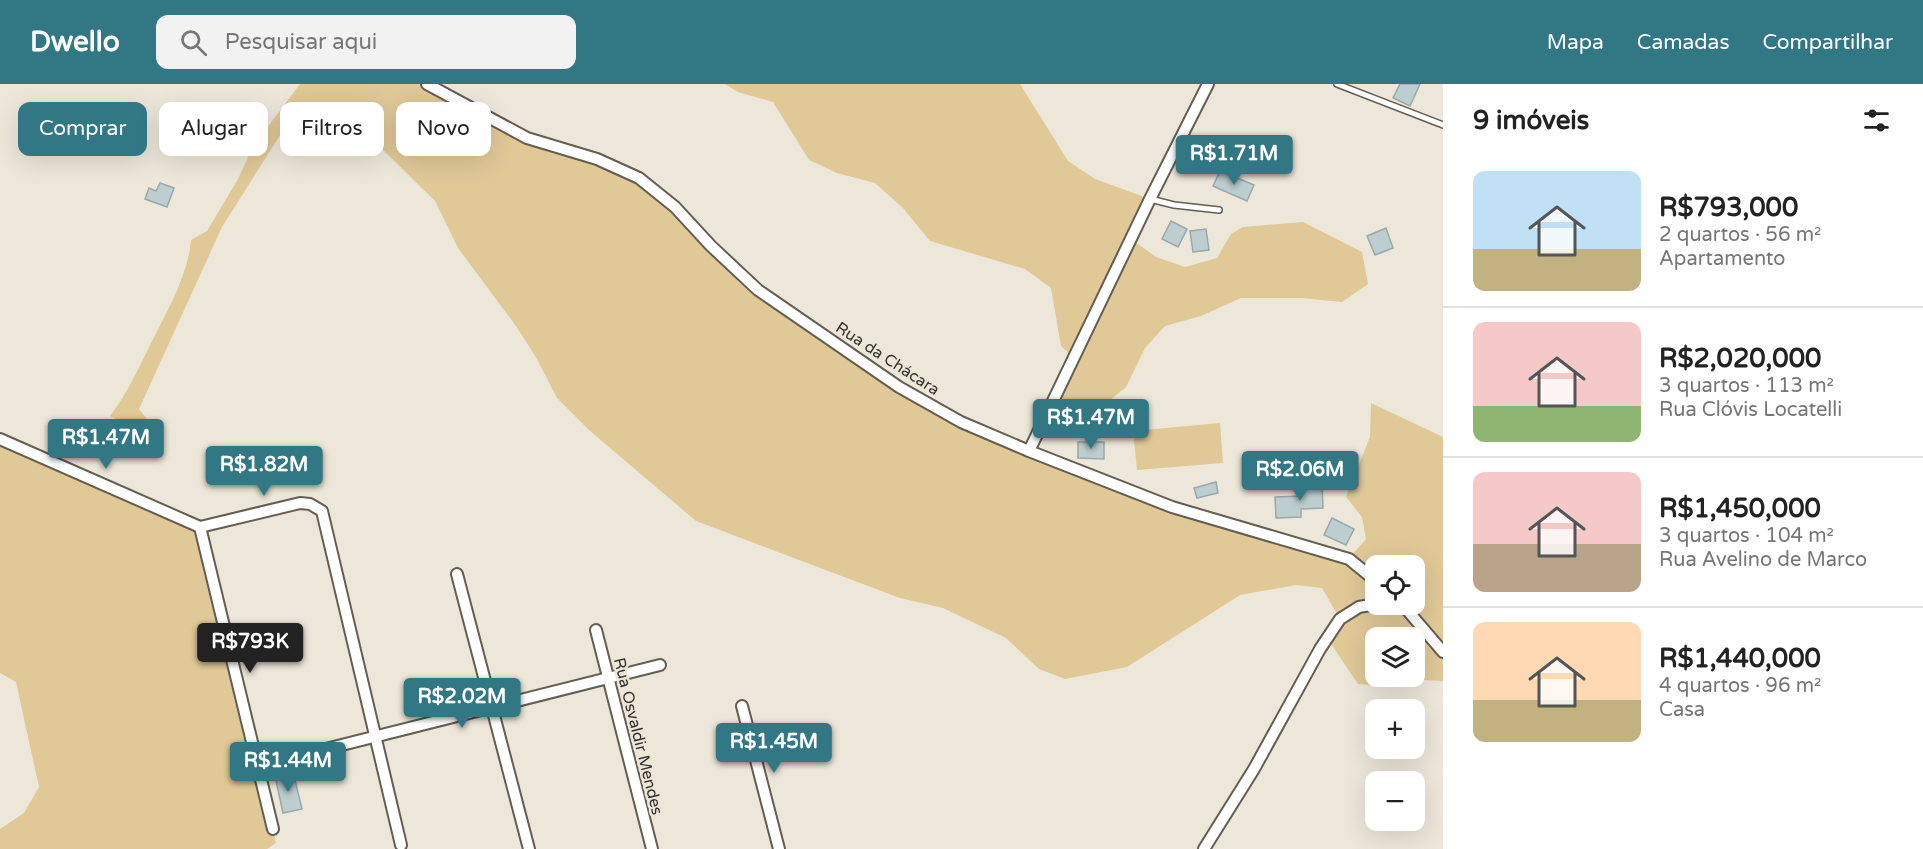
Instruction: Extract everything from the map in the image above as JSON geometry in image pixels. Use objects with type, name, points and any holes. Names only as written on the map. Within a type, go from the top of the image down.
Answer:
[{"type":"street","name":"Rua da Chácara","points":[[427,84],[527,138],[597,159],[639,178],[675,207],[711,246],[758,290],[899,387],[961,422],[1029,452],[1172,507],[1350,559],[1365,572]]},
{"type":"street","points":[[1029,452],[1150,199],[1208,84]]},
{"type":"street","points":[[0,439],[200,527],[300,503],[310,504],[322,512],[401,845]]},
{"type":"street","points":[[200,527],[273,829]]},
{"type":"street","points":[[458,574],[529,849]]},
{"type":"street","points":[[1204,849],[1254,768],[1320,649],[1340,620],[1359,607],[1365,606]]},
{"type":"street","points":[[1411,615],[1443,652]]},
{"type":"street","name":"Rua Osvaldir Mendes","points":[[596,630],[652,849]]},
{"type":"street","points":[[258,766],[660,665]]},
{"type":"street","points":[[742,706],[779,849]]},
{"type":"lane","points":[[1337,84],[1443,125]]},
{"type":"lane","points":[[1150,199],[1174,205],[1219,210]]},
{"type":"shaded area","points":[[300,84],[427,84],[460,102],[396,102],[396,156],[491,156],[491,119],[527,138],[639,178],[758,290],[961,422],[1172,507],[1349,558],[1366,539],[1362,517],[1346,497],[1370,437],[1371,403],[1443,437],[1443,681],[1425,680],[1425,627],[1365,627],[1365,685],[1358,684],[1327,638],[1340,619],[1322,588],[1296,585],[1240,595],[1127,667],[1065,679],[1039,669],[1006,638],[943,608],[900,598],[696,521],[589,430],[557,398],[537,359],[516,326],[458,248],[435,201],[384,151],[384,102],[286,102]]},
{"type":"shaded area","points":[[725,84],[1020,84],[1068,161],[1095,179],[1150,199],[1131,239],[1156,257],[1185,267],[1217,258],[1231,234],[1243,227],[1303,222],[1362,252],[1368,284],[1342,302],[1301,298],[1241,298],[1201,316],[1165,326],[1145,348],[1126,387],[1085,420],[1047,414],[1074,358],[1061,346],[1051,288],[1025,269],[930,241],[903,208],[875,183],[837,173],[809,160],[773,102],[738,92]]},
{"type":"shaded area","points":[[280,111],[280,135],[268,154],[268,126]]},
{"type":"shaded area","points":[[249,156],[267,156],[222,227],[139,409],[156,430],[142,431],[110,416],[132,381],[176,293],[186,267],[191,240],[207,231]]},
{"type":"shaded area","points":[[1220,423],[1223,463],[1137,470],[1133,431]]},
{"type":"shaded area","points":[[0,439],[200,527],[276,843],[267,849],[0,849],[0,829],[24,813],[39,787],[16,682],[0,673]]},
{"type":"building","points":[[1400,84],[1420,84],[1410,106],[1393,98]]},
{"type":"building","points":[[1220,171],[1254,185],[1247,201],[1213,186]]},
{"type":"building","points":[[160,183],[174,188],[167,207],[145,199],[149,188],[156,191]]},
{"type":"building","points":[[1171,221],[1187,229],[1178,247],[1162,239]]},
{"type":"building","points":[[1386,228],[1393,248],[1375,255],[1367,236]]},
{"type":"building","points":[[1206,229],[1209,250],[1193,252],[1190,231]]},
{"type":"building","points":[[1078,442],[1104,442],[1104,459],[1078,458]]},
{"type":"building","points":[[1216,482],[1218,493],[1197,498],[1194,488]]},
{"type":"building","points":[[1302,484],[1322,484],[1323,508],[1301,509],[1301,517],[1276,518],[1275,497],[1302,496]]},
{"type":"building","points":[[1332,518],[1354,529],[1346,545],[1324,535]]},
{"type":"building","points":[[293,772],[302,809],[283,813],[275,776]]}]
